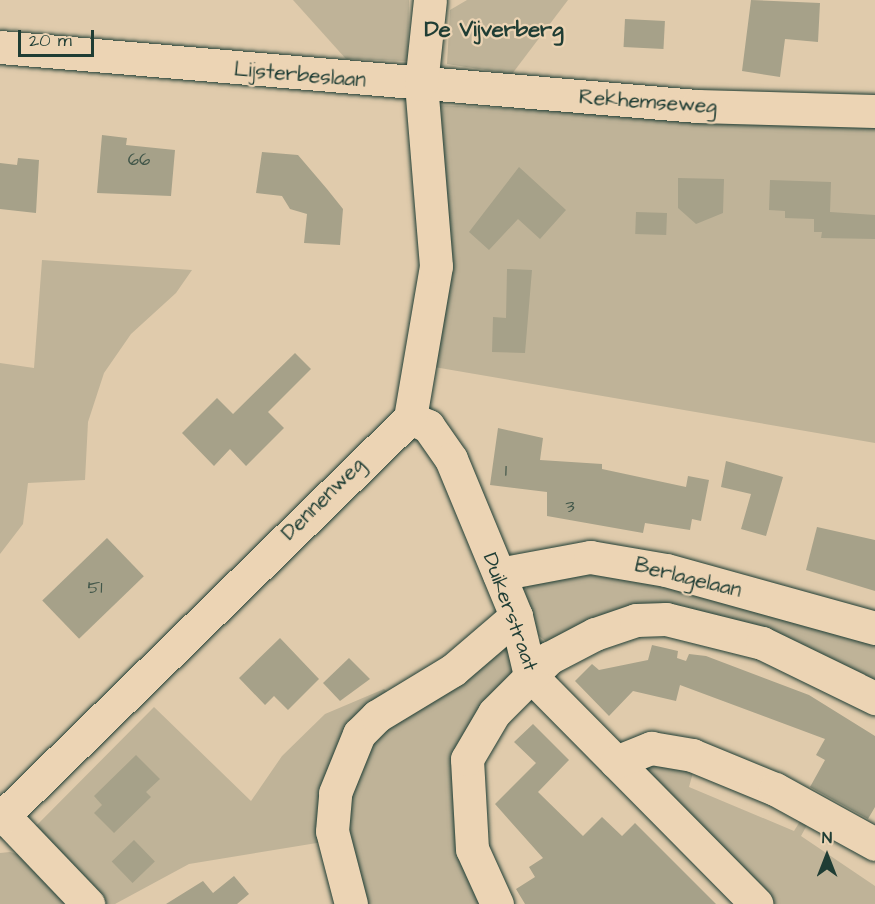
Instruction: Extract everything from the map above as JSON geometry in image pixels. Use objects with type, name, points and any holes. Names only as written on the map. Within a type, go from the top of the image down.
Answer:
[{"type":"street","points":[[410,418],[436,266],[421,84],[430,0]]},
{"type":"street","name":"Lijsterbeslaan","points":[[0,47],[421,84]]},
{"type":"street","name":"Rekhemseweg","points":[[421,84],[697,106],[875,111]]},
{"type":"street","name":"Duikerstraat","points":[[410,418],[428,426],[451,459],[516,616],[530,675],[758,904]]},
{"type":"street","name":"Dennenweg","points":[[2,818],[410,418]]},
{"type":"street","name":"Berlagelaan","points":[[499,574],[590,557],[666,570],[875,628]]},
{"type":"street","points":[[351,904],[332,831],[335,793],[360,734],[377,716],[453,670],[516,616]]},
{"type":"street","points":[[497,904],[472,849],[467,759],[479,731],[530,675],[595,634],[636,620],[666,619],[762,643],[875,698]]},
{"type":"street","points":[[616,762],[651,748],[692,755],[775,789],[875,844]]},
{"type":"street","points":[[2,818],[88,904]]},
{"type":"shaded area","points":[[293,0],[409,0],[408,61],[346,59]]},
{"type":"shaded area","points":[[467,0],[568,0],[512,74],[447,64],[450,10]]},
{"type":"shaded area","points":[[434,105],[875,124],[875,443],[434,367],[441,338],[443,280]]},
{"type":"shaded area","points":[[42,260],[192,270],[176,293],[131,334],[104,373],[88,422],[85,480],[28,483],[23,524],[0,554],[0,363],[34,368]]},
{"type":"shaded area","points":[[597,570],[875,637],[875,686],[725,623],[547,642],[535,633],[524,593],[529,584]]},
{"type":"shaded area","points":[[499,645],[512,646],[519,669],[470,730],[482,904],[364,904],[348,859],[344,806],[358,762],[383,725]]},
{"type":"shaded area","points":[[384,689],[391,695],[329,841],[189,864],[115,904],[96,904],[30,832],[154,707],[251,801],[282,756],[325,714]]},
{"type":"shaded area","points":[[654,760],[694,769],[689,787],[794,831],[804,815],[811,818],[801,836],[875,886],[875,904],[773,904],[646,777],[645,766]]},
{"type":"shaded area","points":[[10,852],[23,856],[74,904],[0,904],[0,853]]},
{"type":"building","points":[[751,0],[820,3],[818,42],[785,39],[780,77],[742,71]]},
{"type":"building","points":[[625,19],[665,21],[663,49],[624,47]]},
{"type":"building","points":[[102,135],[127,138],[126,145],[175,150],[171,196],[97,193]]},
{"type":"building","points":[[262,152],[298,155],[327,189],[343,209],[340,245],[304,243],[307,214],[290,209],[282,196],[256,193]]},
{"type":"building","points":[[18,158],[39,160],[36,213],[0,209],[0,163],[17,165]]},
{"type":"building","points":[[519,167],[566,210],[540,239],[518,219],[489,250],[469,232]]},
{"type":"building","points":[[678,178],[724,179],[723,213],[696,224],[678,208]]},
{"type":"building","points":[[770,180],[831,182],[830,212],[875,215],[875,239],[821,238],[822,232],[814,232],[814,219],[785,218],[785,211],[769,210]]},
{"type":"building","points":[[636,212],[667,213],[666,235],[635,234]]},
{"type":"building","points":[[507,269],[532,270],[525,353],[492,352],[493,317],[506,318]]},
{"type":"building","points":[[295,353],[311,369],[268,412],[284,428],[246,466],[230,449],[214,466],[182,433],[217,398],[233,414]]},
{"type":"building","points":[[498,428],[543,438],[540,460],[602,464],[602,469],[686,487],[688,476],[709,480],[701,521],[692,519],[690,530],[645,523],[643,533],[547,516],[547,492],[490,485]]},
{"type":"building","points":[[726,461],[783,477],[766,536],[741,529],[751,494],[721,487]]},
{"type":"building","points":[[817,527],[875,540],[875,591],[806,570]]},
{"type":"building","points":[[107,538],[144,576],[79,639],[42,601]]},
{"type":"building","points":[[280,638],[319,679],[288,710],[274,696],[265,705],[239,678]]},
{"type":"building","points":[[652,645],[678,651],[677,658],[686,661],[689,654],[706,656],[809,695],[875,736],[875,807],[868,819],[810,787],[825,760],[816,755],[825,739],[680,685],[676,701],[633,691],[609,716],[575,681],[592,664],[599,670],[648,660]]},
{"type":"building","points":[[349,658],[370,679],[340,701],[323,683]]},
{"type":"building","points":[[533,724],[569,760],[538,792],[583,836],[602,817],[622,836],[635,823],[716,904],[525,904],[516,889],[535,877],[529,867],[543,858],[495,804],[536,763],[514,742]]},
{"type":"building","points":[[136,755],[160,779],[146,792],[151,797],[114,833],[94,813],[102,805],[94,796]]},
{"type":"building","points":[[134,840],[155,862],[133,883],[112,862]]},
{"type":"building","points":[[234,876],[249,894],[237,904],[166,904],[203,881],[213,893]]},
{"type":"district","name":"De Vijverberg","points":[[494,30]]}]
